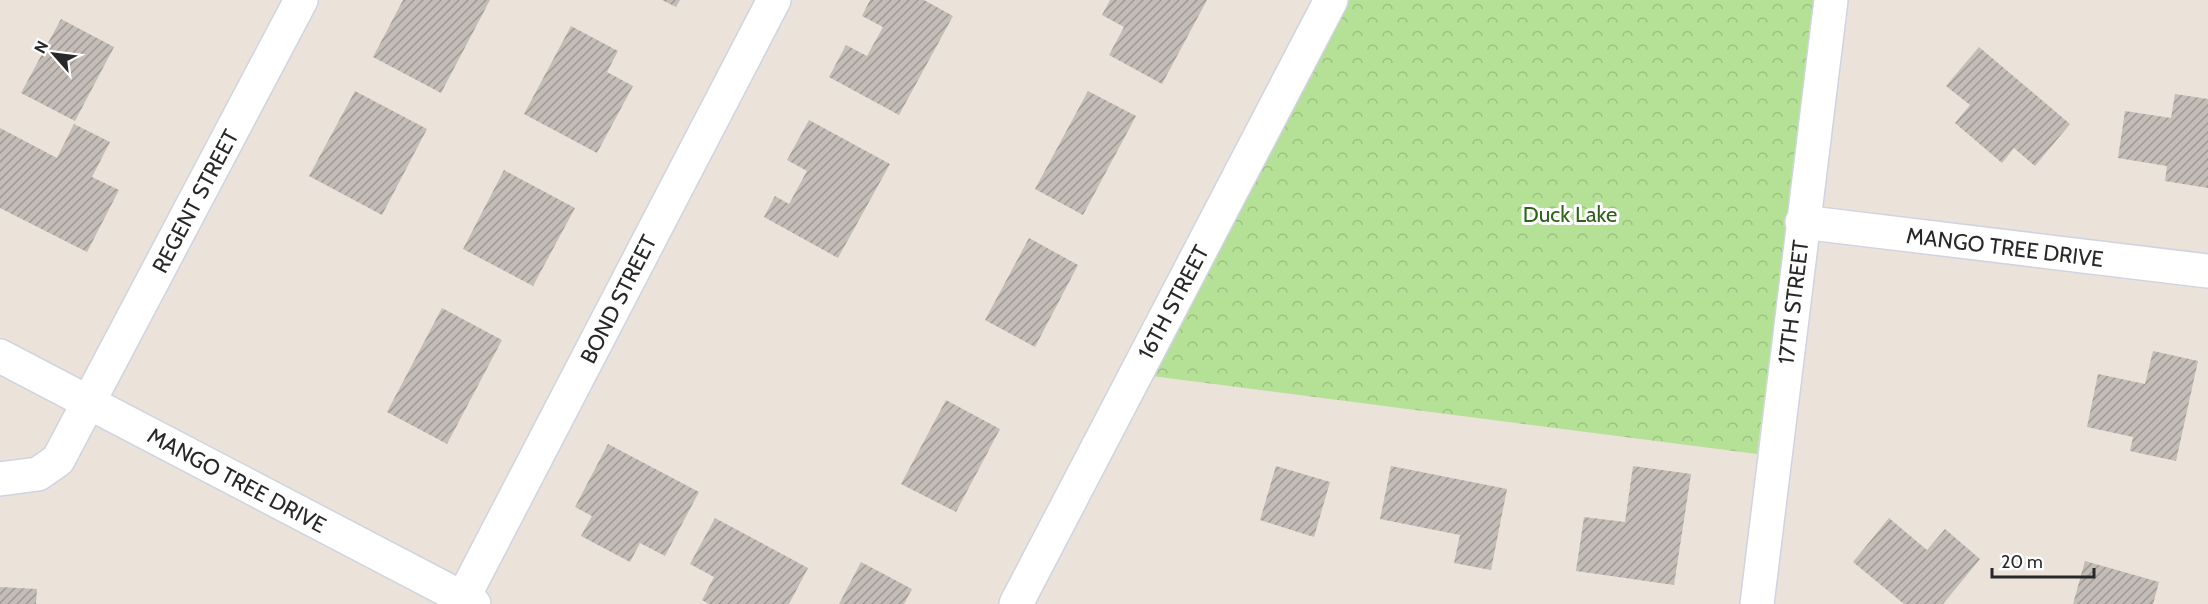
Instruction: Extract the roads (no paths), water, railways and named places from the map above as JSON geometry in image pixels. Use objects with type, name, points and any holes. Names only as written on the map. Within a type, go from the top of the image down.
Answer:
[{"type":"street","name":"REGENT STREET","points":[[0,479],[38,474],[58,460],[301,0]]},
{"type":"street","name":"BOND STREET","points":[[468,601],[774,0]]},
{"type":"street","name":"16TH STREET","points":[[1016,604],[1331,0]]},
{"type":"street","name":"17TH STREET","points":[[1757,604],[1831,0]]},
{"type":"street","name":"MANGO TREE DRIVE","points":[[1802,222],[2208,271]]},
{"type":"street","name":"MANGO TREE DRIVE","points":[[0,356],[468,601]]},
{"type":"park label","name":"Duck Lake","points":[[1570,214]]}]
